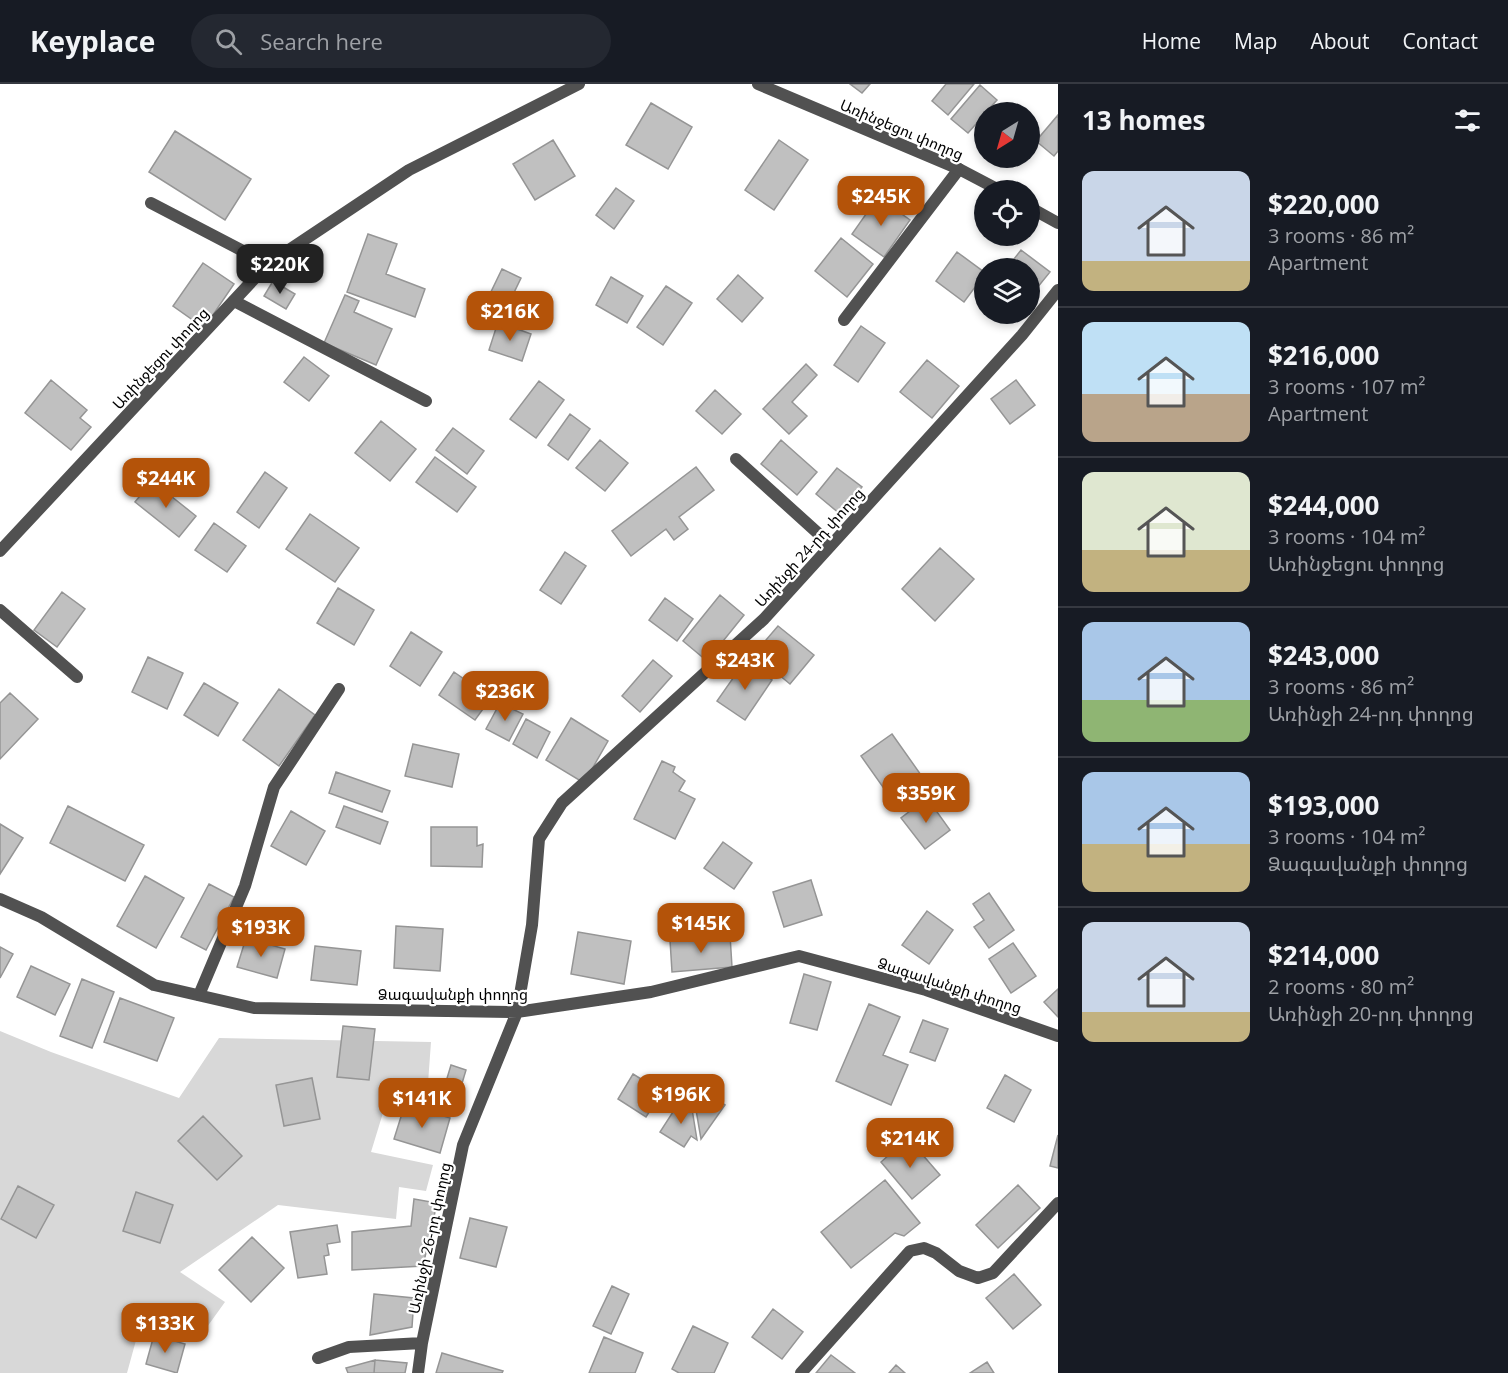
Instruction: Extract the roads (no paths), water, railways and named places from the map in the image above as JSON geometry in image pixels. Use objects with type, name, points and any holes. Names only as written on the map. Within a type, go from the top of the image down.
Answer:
[{"type":"street","name":"Առինջեցու փողոց","points":[[0,551],[268,264],[409,170],[579,84]]},
{"type":"street","name":"Առինջեցու փողոց","points":[[758,84],[980,180]]},
{"type":"street","points":[[844,320],[959,169]]},
{"type":"street","points":[[151,203],[268,264]]},
{"type":"street","points":[[1040,213],[1058,223]]},
{"type":"street","name":"Առինջի 24-րդ փողոց","points":[[517,1012],[532,925],[539,839],[562,803],[764,620],[1014,344],[1058,290]]},
{"type":"street","points":[[234,301],[426,401]]},
{"type":"street","points":[[736,459],[831,545]]},
{"type":"street","points":[[0,610],[77,677]]},
{"type":"street","points":[[199,995],[245,886],[274,787],[339,689]]},
{"type":"street","name":"Ձագավանքի փողոց","points":[[0,899],[41,917],[154,985],[254,1008],[517,1012],[651,992],[799,956],[926,990],[1058,1036]]},
{"type":"street","name":"Առինջի 26-րդ փողոց","points":[[418,1373],[422,1343],[463,1145],[517,1012]]},
{"type":"street","points":[[801,1373],[910,1251],[924,1248],[936,1253],[958,1271],[978,1278],[993,1273],[1058,1203]]},
{"type":"street","points":[[318,1358],[349,1347],[422,1343]]}]
